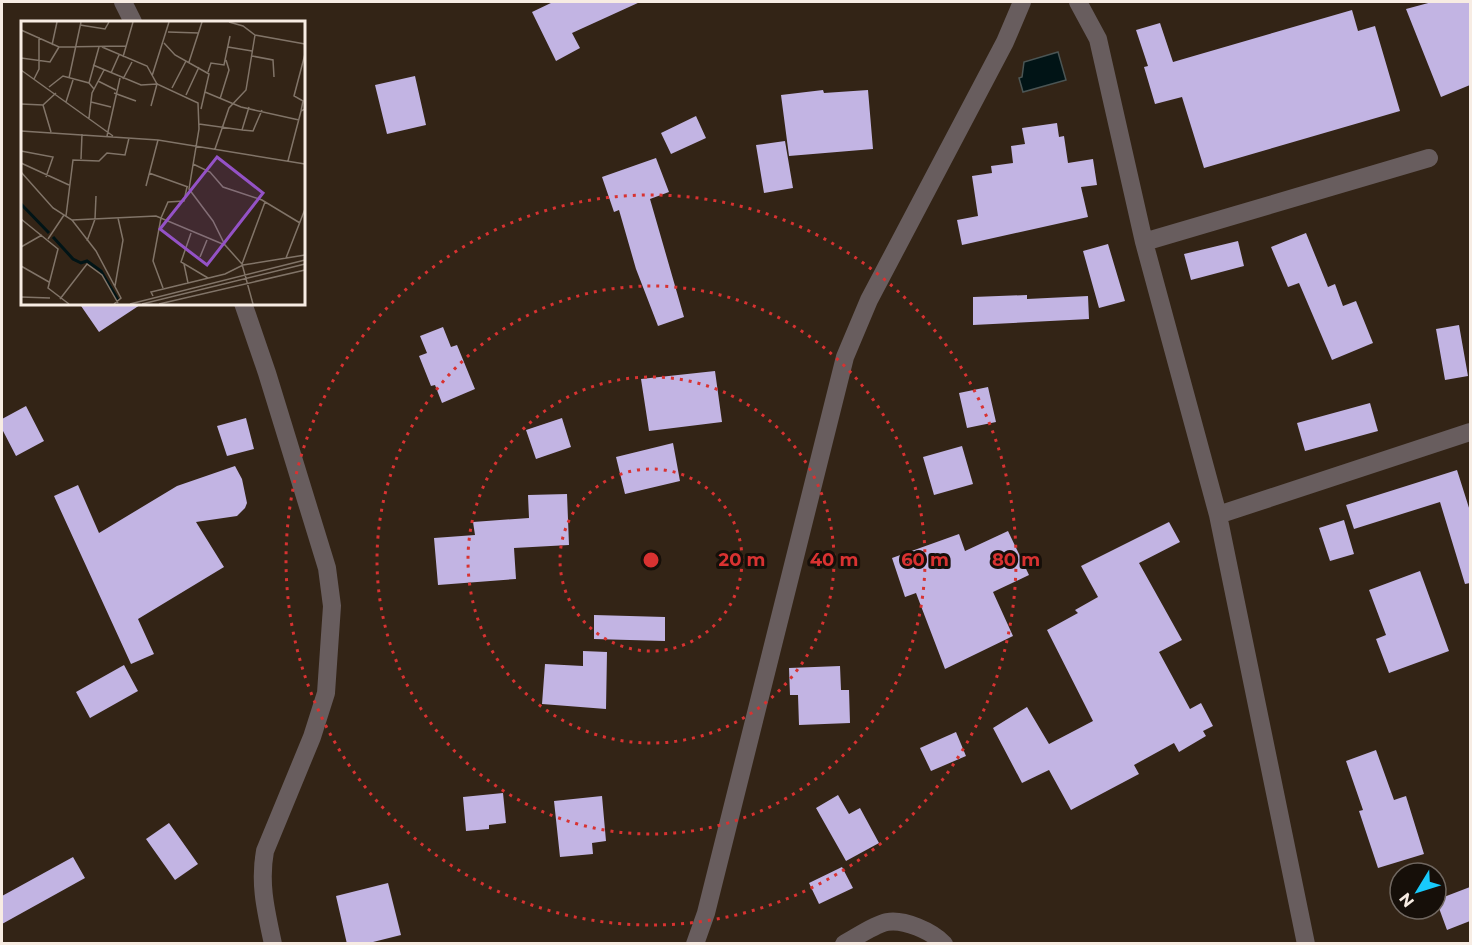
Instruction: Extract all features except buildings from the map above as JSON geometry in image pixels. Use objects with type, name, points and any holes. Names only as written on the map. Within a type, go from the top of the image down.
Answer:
[{"type":"street","points":[[123,2],[132,21]]},
{"type":"street","points":[[695,944],[706,913],[845,357],[869,300],[1005,42],[1022,2]]},
{"type":"street","points":[[1078,2],[1098,39],[1144,242],[1218,515],[1306,944]]},
{"type":"street","points":[[1144,242],[1429,158]]},
{"type":"street","points":[[243,304],[327,568],[332,606],[326,693],[312,737],[265,851],[262,866],[263,897],[273,944]]},
{"type":"street","points":[[1218,515],[1470,432]]},
{"type":"street","points":[[844,944],[887,922],[906,924],[923,930],[944,944]]},
{"type":"shaded area","points":[[1058,52],[1066,80],[1023,92],[1019,78],[1022,77],[1024,62]]}]
